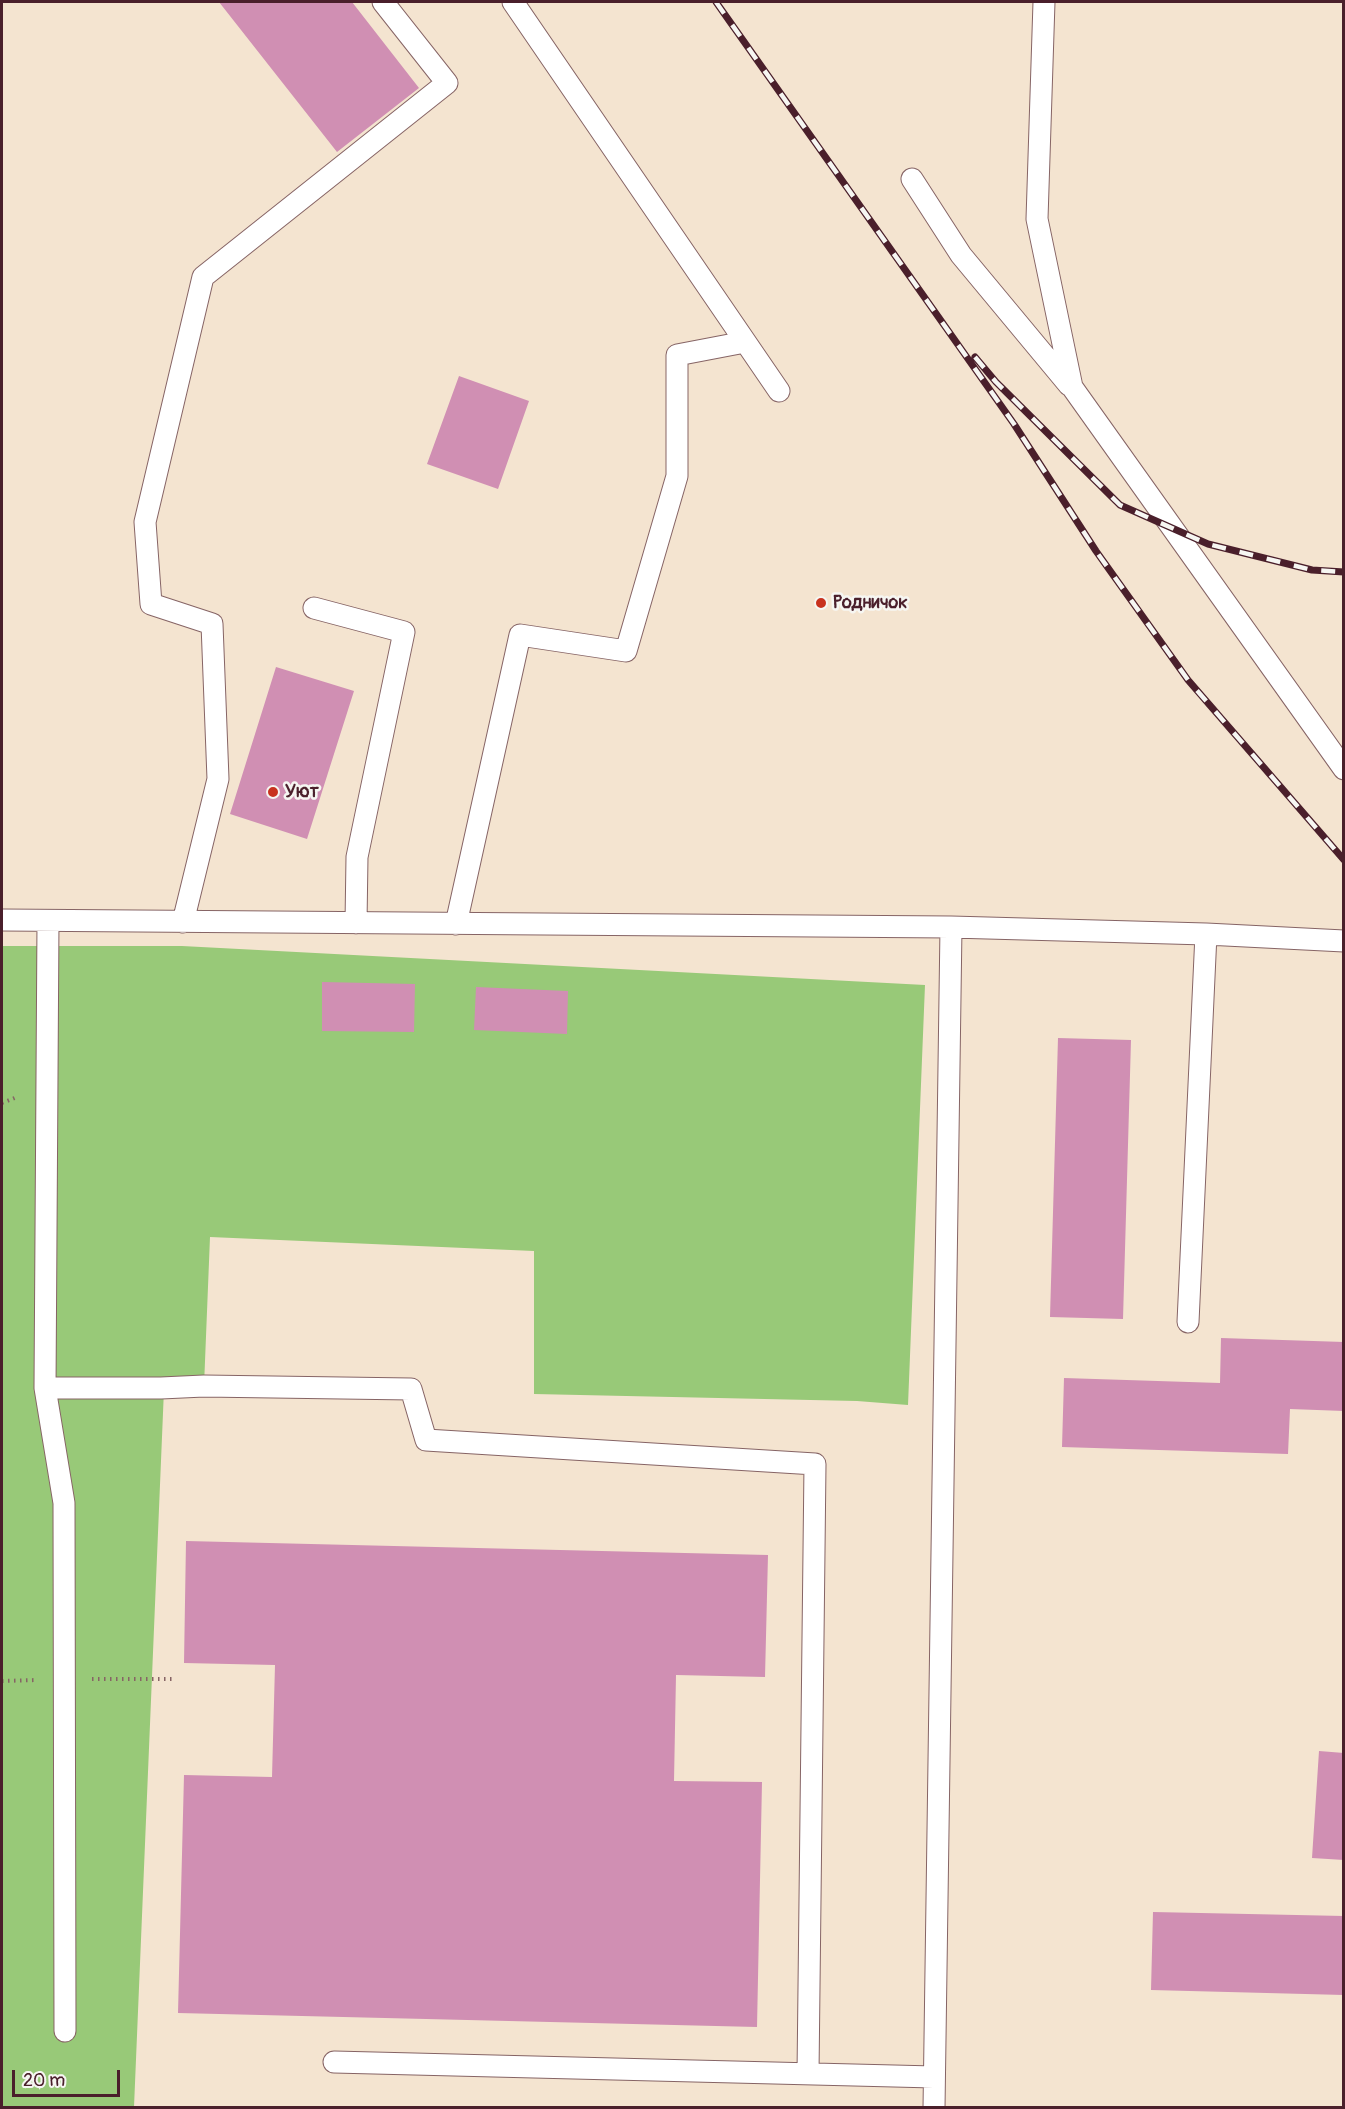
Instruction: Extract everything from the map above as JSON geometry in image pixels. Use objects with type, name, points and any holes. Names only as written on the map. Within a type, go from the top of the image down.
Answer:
[{"type":"lane","points":[[183,922],[218,779],[212,624],[151,604],[145,522],[203,277],[447,83],[383,2]]},
{"type":"lane","points":[[513,2],[779,391]]},
{"type":"lane","points":[[1044,2],[1037,219],[1072,387]]},
{"type":"lane","points":[[912,179],[961,255],[1072,387],[1344,769]]},
{"type":"lane","points":[[456,924],[520,635],[626,651],[677,476],[677,355],[745,342]]},
{"type":"lane","points":[[314,608],[404,632],[357,857],[356,923]]},
{"type":"lane","points":[[2,920],[951,927],[1206,934],[1344,941]]},
{"type":"lane","points":[[48,921],[45,1388],[64,1503],[65,2031]]},
{"type":"lane","points":[[934,2108],[951,927]]},
{"type":"lane","points":[[1188,1322],[1206,934]]},
{"type":"lane","points":[[45,1388],[215,1386],[411,1389],[426,1440],[815,1464],[808,2074]]},
{"type":"lane","points":[[334,2062],[934,2077]]},
{"type":"green space","points":[[2,946],[182,946],[925,985],[908,1405],[857,1401],[534,1394],[534,1251],[210,1237],[204,1386],[164,1389],[134,2107],[2,2107]]},
{"type":"building","points":[[219,2],[352,2],[419,88],[337,152]]},
{"type":"building","points":[[459,376],[529,401],[498,489],[427,464]]},
{"type":"building","points":[[276,667],[354,691],[307,839],[230,814]]},
{"type":"building","points":[[322,982],[415,984],[414,1032],[322,1031]]},
{"type":"building","points":[[476,987],[568,991],[567,1034],[474,1030]]},
{"type":"building","points":[[1058,1038],[1131,1040],[1123,1319],[1050,1317]]},
{"type":"building","points":[[1221,1338],[1344,1342],[1344,1411],[1290,1409],[1288,1454],[1062,1447],[1064,1378],[1220,1383]]},
{"type":"building","points":[[186,1541],[768,1555],[765,1677],[676,1675],[674,1781],[762,1782],[757,2027],[178,2013],[184,1775],[272,1777],[275,1665],[184,1663]]},
{"type":"building","points":[[1319,1751],[1344,1753],[1344,1860],[1312,1858]]},
{"type":"building","points":[[1153,1912],[1344,1916],[1344,1995],[1151,1990]]},
{"type":"railway","points":[[716,2],[1014,424],[1096,551],[1188,680],[1344,860]]},
{"type":"railway","points":[[975,357],[996,382],[1120,505],[1208,544],[1312,570],[1344,572]]},
{"type":"place","name":"Родничок","points":[[821,603]]},
{"type":"place","name":"Уют","points":[[273,792]]}]
